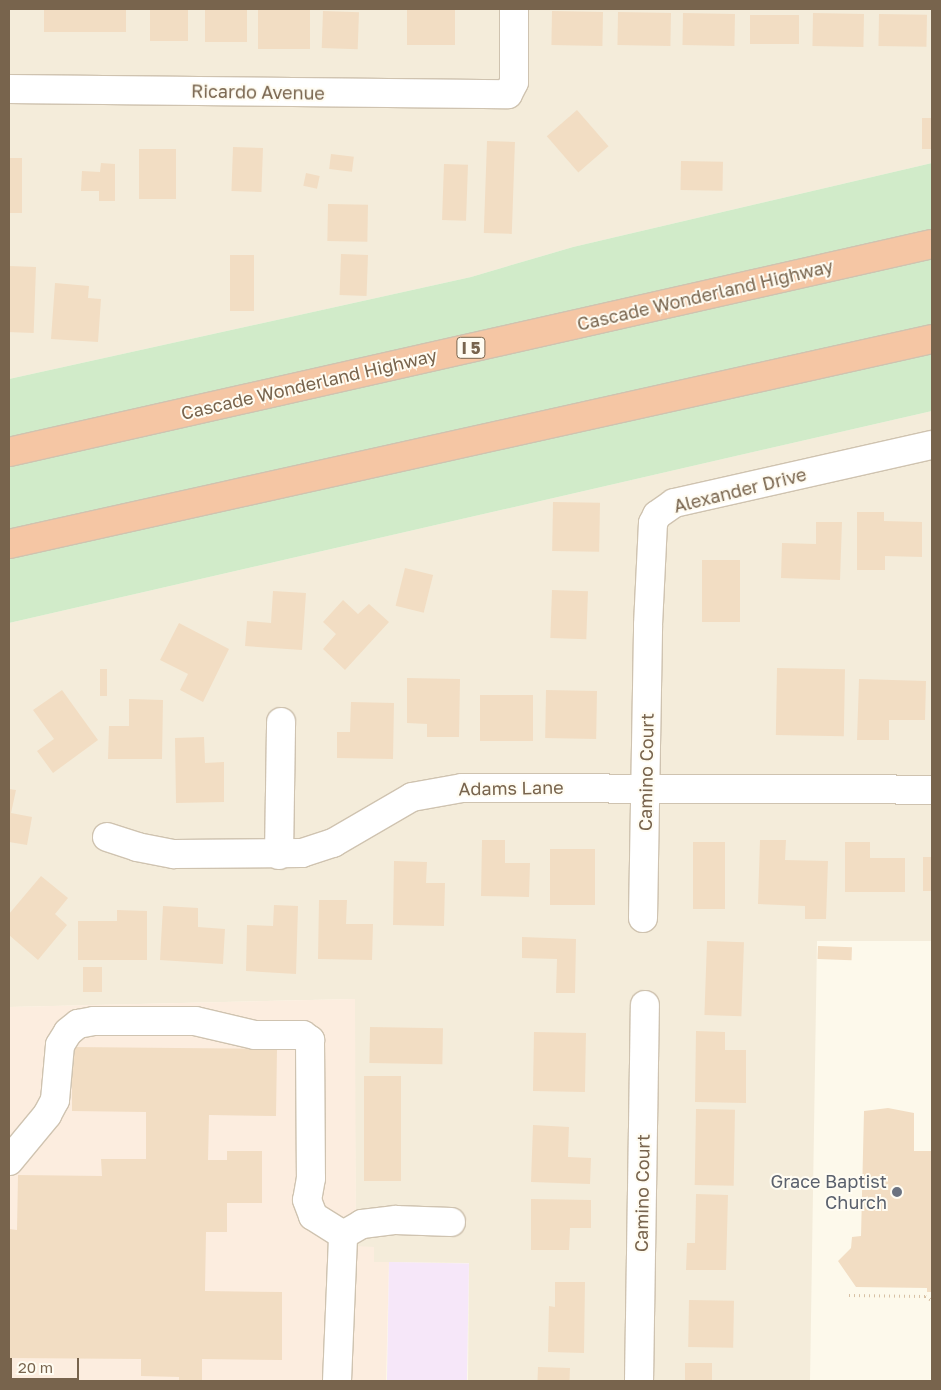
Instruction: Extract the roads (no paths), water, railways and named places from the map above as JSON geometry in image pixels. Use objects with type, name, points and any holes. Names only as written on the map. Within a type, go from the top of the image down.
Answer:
[{"type":"highway","name":"Cascade Wonderland Highway","points":[[9,452],[932,244]]},
{"type":"highway","points":[[9,544],[932,339]]},
{"type":"street","name":"Ricardo Avenue","points":[[9,89],[508,94],[514,82],[514,9]]},
{"type":"street","name":"Alexander Drive","points":[[648,625],[653,523],[665,509],[674,503],[932,445]]},
{"type":"street","name":"Camino Court","points":[[643,918],[648,625]]},
{"type":"street","points":[[280,854],[281,722]]},
{"type":"street","name":"Adams Lane","points":[[107,837],[137,847],[174,854],[280,854],[317,849],[332,843],[412,796],[426,792],[462,788],[932,790]]},
{"type":"street","name":"Camino Court","points":[[640,1381],[645,1005]]},
{"type":"street","points":[[9,1161],[47,1115],[55,1100],[60,1045],[68,1032],[78,1024],[94,1021],[195,1021],[255,1036],[303,1035],[310,1040],[312,1178],[307,1200],[313,1216],[343,1235]]},
{"type":"street","points":[[343,1235],[362,1224],[396,1220],[451,1222]]},
{"type":"street","points":[[337,1381],[343,1235]]},
{"type":"place","name":"Grace Baptist Church","points":[[897,1192]]}]
